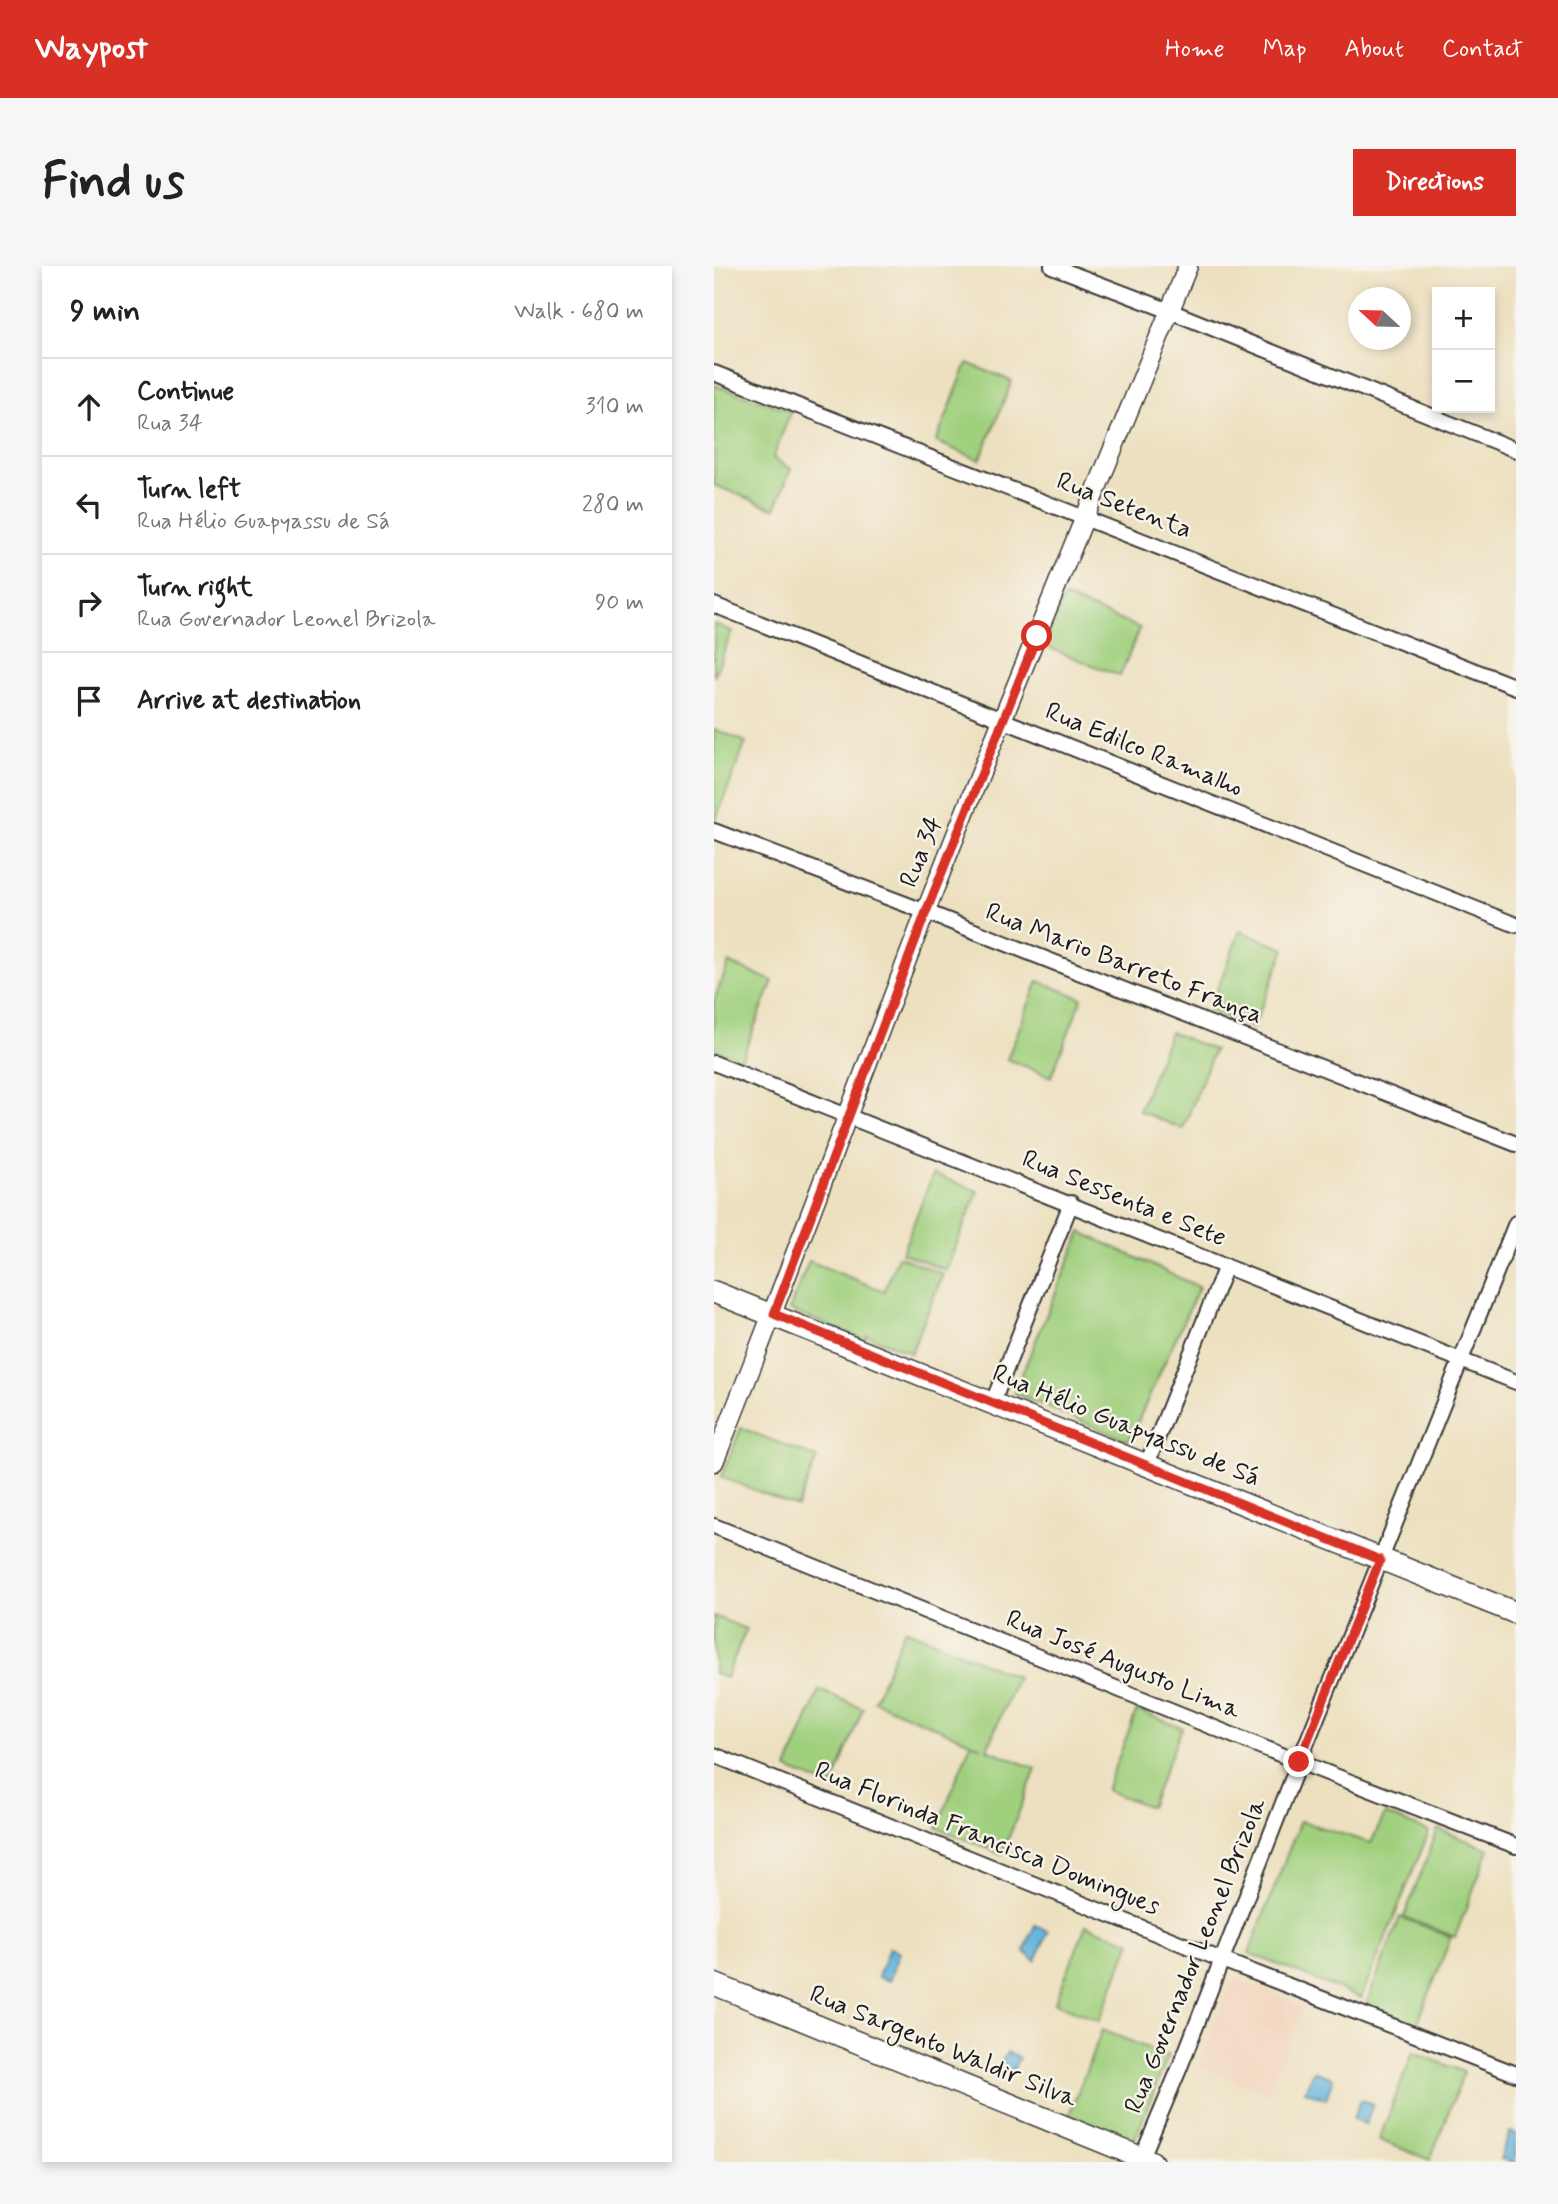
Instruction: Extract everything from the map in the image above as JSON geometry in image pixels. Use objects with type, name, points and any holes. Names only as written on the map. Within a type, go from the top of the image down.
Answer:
[{"type":"main road","name":"Rua Hélio Guapyassu de Sá","points":[[714,1292],[1516,1613]]},
{"type":"main road","name":"Rua Sargento Waldir Silva","points":[[714,1984],[1145,2161]]},
{"type":"street","points":[[1052,266],[1516,450]]},
{"type":"street","name":"Rua 34","points":[[714,1462],[774,1314],[926,912],[1084,516],[1188,266]]},
{"type":"street","name":"Rua Setenta","points":[[714,373],[1516,687]]},
{"type":"street","name":"Rua Edilco Ramalho","points":[[714,605],[1516,925]]},
{"type":"street","name":"Rua Mario Barreto França","points":[[714,831],[1516,1144]]},
{"type":"street","name":"Rua Sessenta e Sete","points":[[714,1063],[1516,1382]]},
{"type":"street","points":[[993,1402],[1071,1203]]},
{"type":"street","name":"Rua Governador Leonel Brizola","points":[[1145,2161],[1299,1762],[1516,1223]]},
{"type":"street","points":[[1147,1464],[1226,1266]]},
{"type":"street","name":"Rua José Augusto Lima","points":[[714,1526],[1299,1762],[1516,1846]]},
{"type":"street","name":"Rua Florinda Francisca Domingues","points":[[714,1755],[1222,1960],[1516,2074]]},
{"type":"shaded area","points":[[1234,1977],[1304,2006],[1268,2095],[1198,2066]]},
{"type":"green space","points":[[967,363],[1012,381],[980,460],[936,442]]},
{"type":"green space","points":[[714,385],[791,411],[773,458],[791,469],[775,509],[714,485]]},
{"type":"green space","points":[[1064,597],[1140,628],[1120,676],[1044,646]]},
{"type":"green space","points":[[714,624],[732,631],[714,677]]},
{"type":"green space","points":[[714,729],[746,742],[715,821],[714,820]]},
{"type":"green space","points":[[1240,931],[1285,949],[1253,1028],[1209,1010]]},
{"type":"green space","points":[[729,963],[773,981],[741,1060],[714,1049],[714,1000]]},
{"type":"green space","points":[[1038,981],[1082,998],[1051,1077],[1007,1059]]},
{"type":"green space","points":[[1170,1032],[1214,1050],[1183,1129],[1139,1111]]},
{"type":"green space","points":[[933,1174],[978,1191],[946,1270],[902,1253]]},
{"type":"green space","points":[[1081,1232],[1199,1287],[1129,1441],[1014,1393]]},
{"type":"green space","points":[[898,1256],[943,1274],[911,1353],[867,1335],[865,1340],[789,1310],[809,1261],[884,1291]]},
{"type":"green space","points":[[741,1428],[817,1458],[797,1507],[721,1477]]},
{"type":"green space","points":[[714,1616],[746,1629],[726,1678],[714,1673]]},
{"type":"green space","points":[[905,1629],[1017,1677],[987,1749],[1036,1769],[1002,1854],[937,1828],[971,1743],[982,1747],[874,1701]]},
{"type":"green space","points":[[819,1690],[863,1708],[832,1787],[787,1769]]},
{"type":"green space","points":[[1137,1710],[1182,1728],[1150,1807],[1106,1790]]},
{"type":"green space","points":[[1385,1814],[1429,1832],[1361,1998],[1249,1953],[1300,1821],[1371,1843]]},
{"type":"green space","points":[[1438,1829],[1489,1849],[1455,1937],[1404,1917]]},
{"type":"green space","points":[[1400,1917],[1451,1937],[1417,2025],[1366,2005]]},
{"type":"green space","points":[[1086,1925],[1131,1942],[1099,2021],[1055,2003]]},
{"type":"green space","points":[[1102,2030],[1168,2056],[1134,2141],[1069,2115]]},
{"type":"green space","points":[[1413,2052],[1464,2072],[1430,2160],[1379,2140]]},
{"type":"water","points":[[1035,1925],[1048,1931],[1036,1961],[1024,1951]]},
{"type":"water","points":[[889,1947],[900,1952],[889,1981],[878,1977]]},
{"type":"water","points":[[1007,2052],[1019,2058],[1011,2074],[998,2068]]},
{"type":"water","points":[[1313,2071],[1333,2078],[1326,2099],[1305,2091]]},
{"type":"water","points":[[1361,2100],[1373,2104],[1366,2124],[1353,2119]]},
{"type":"water","points":[[1510,2132],[1516,2134],[1515,2162],[1500,2159]]},
{"type":"route","points":[[1037,636],[926,912],[774,1314],[1380,1560],[1299,1762]]}]
